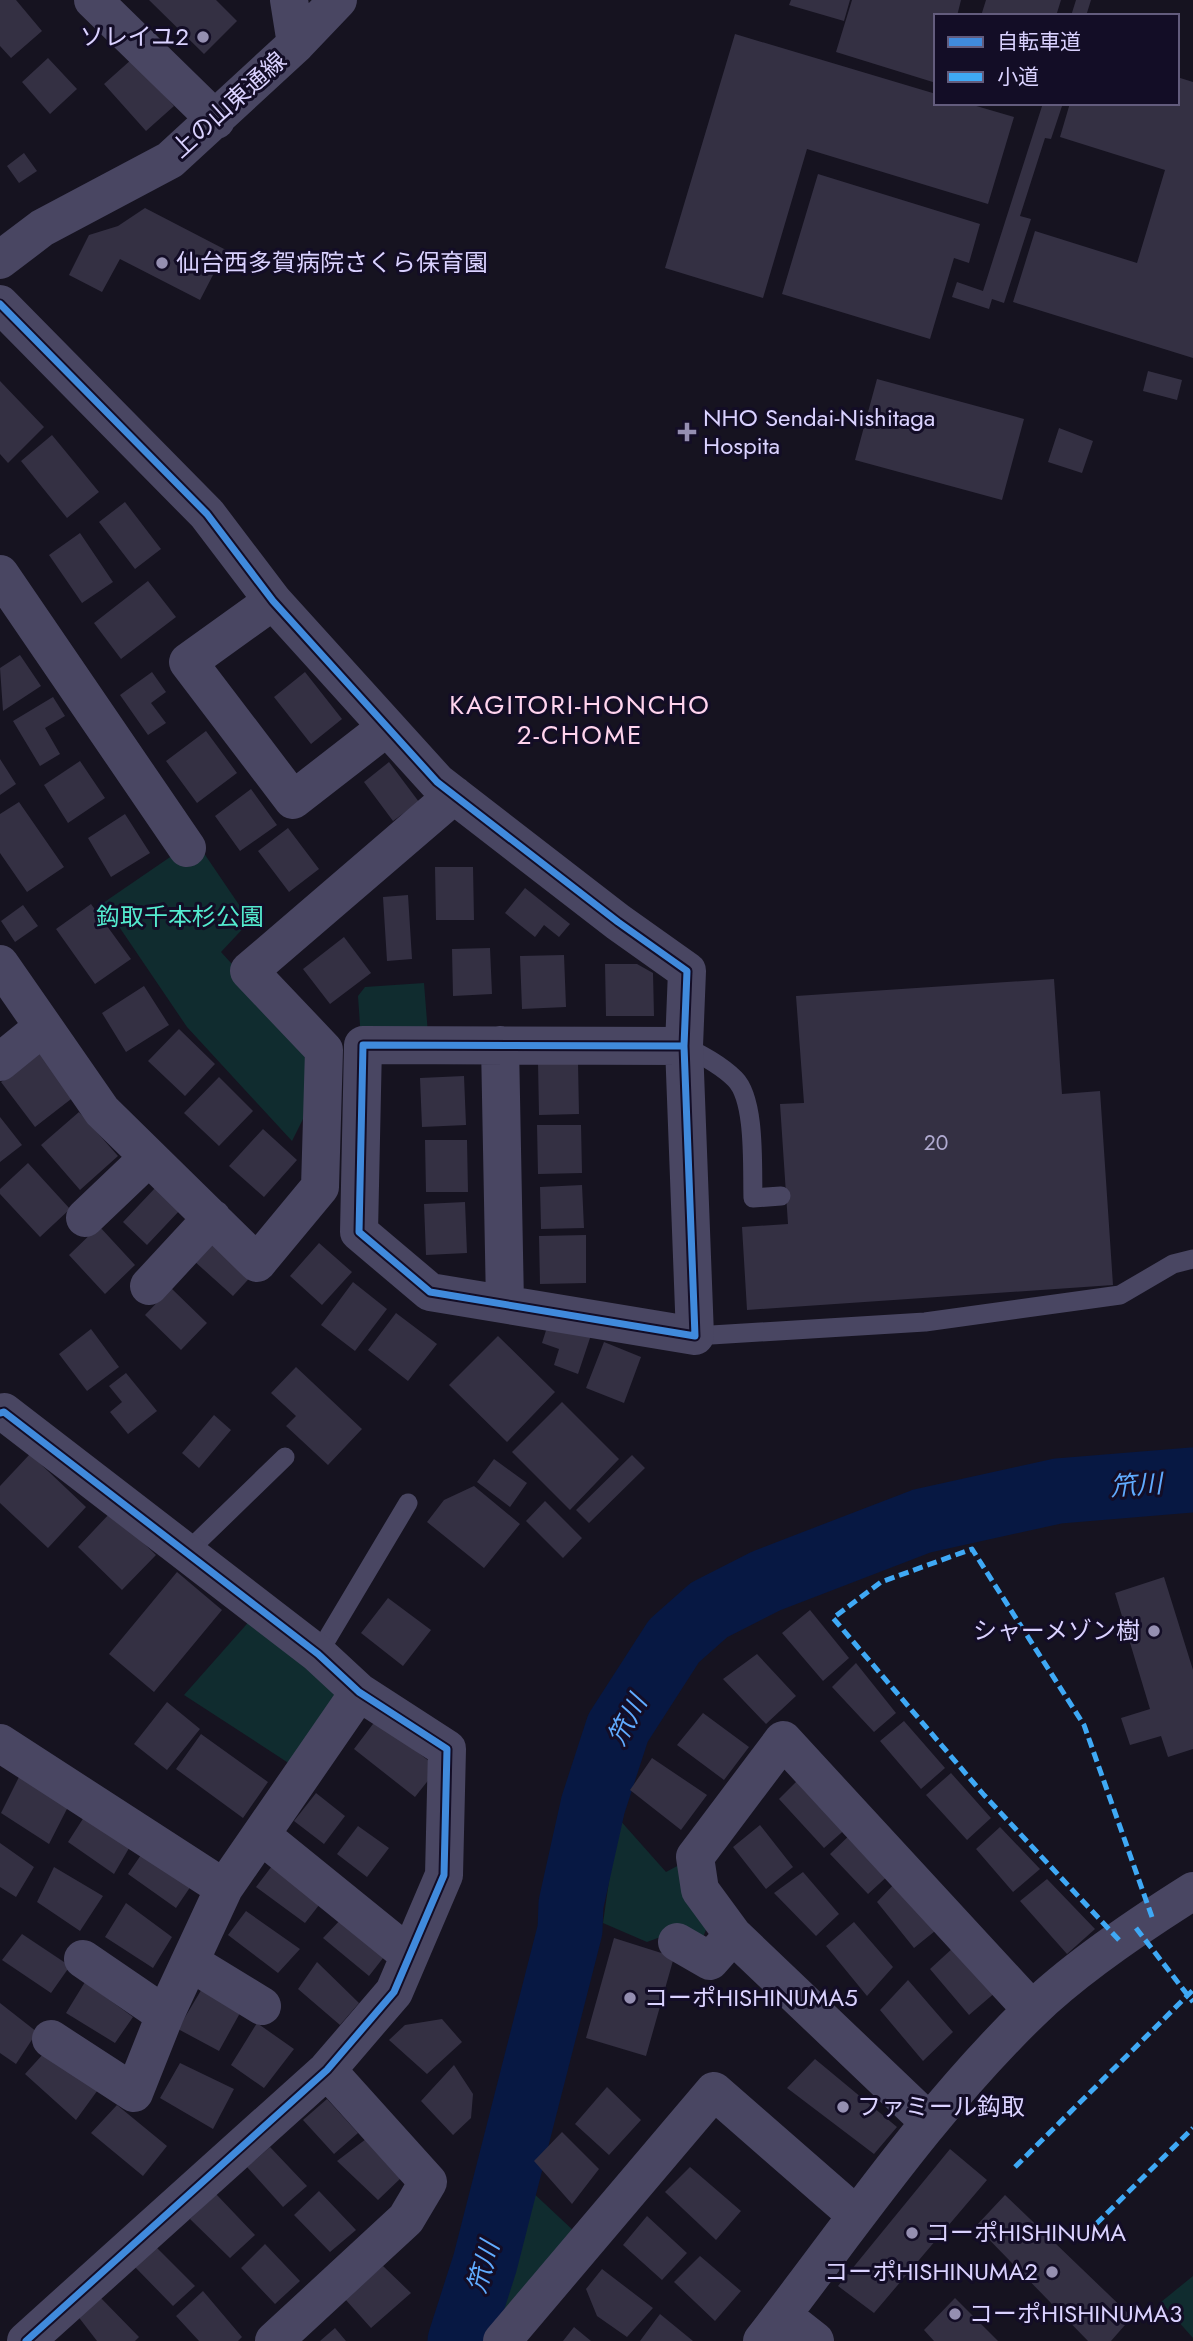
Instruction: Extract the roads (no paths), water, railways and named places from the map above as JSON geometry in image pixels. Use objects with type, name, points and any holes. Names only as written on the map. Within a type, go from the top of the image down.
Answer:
[{"type":"street","points":[[93,0],[216,120]]},
{"type":"street","points":[[289,0],[296,44]]},
{"type":"street","name":"上の山東通線","points":[[0,260],[42,228],[170,160],[296,44],[338,0]]},
{"type":"street","points":[[0,304],[206,514],[273,601],[437,782],[618,922],[687,971],[684,1046],[695,1336],[430,1292],[359,1232],[363,1045],[684,1046]]},
{"type":"street","points":[[0,575],[187,848]]},
{"type":"street","points":[[273,601],[188,662],[293,800],[387,727]]},
{"type":"street","points":[[0,964],[102,1111],[257,1263],[320,1187],[324,1050],[250,971],[454,796]]},
{"type":"street","points":[[0,1062],[43,1027]]},
{"type":"street","points":[[500,1045],[505,1304]]},
{"type":"street","points":[[85,1218],[149,1157]]},
{"type":"street","points":[[149,1286],[212,1218]]},
{"type":"street","points":[[0,1413],[4,1412],[187,1552],[318,1654],[359,1692],[447,1749],[444,1875],[394,1992],[327,2070],[26,2341]]},
{"type":"street","points":[[51,2039],[134,2093],[165,2015],[224,1888],[359,1692]]},
{"type":"street","points":[[928,2121],[733,1935],[700,1890],[695,1857],[783,1740],[1032,2010]]},
{"type":"street","points":[[0,1744],[224,1888]]},
{"type":"street","points":[[261,1835],[409,1955]]},
{"type":"street","points":[[815,2341],[772,2328],[928,2121],[1032,2010],[1119,1940],[1193,1891]]},
{"type":"street","points":[[677,1941],[710,1961],[733,1935]]},
{"type":"street","points":[[83,1959],[165,2015]]},
{"type":"street","points":[[190,1962],[262,2007]]},
{"type":"street","points":[[274,2341],[406,2219],[428,2182],[327,2070]]},
{"type":"street","points":[[502,2341],[714,2091],[856,2216]]},
{"type":"lane","points":[[684,1046],[714,1062],[737,1081],[747,1099],[753,1198],[781,1196]]},
{"type":"lane","points":[[695,1336],[925,1322],[1120,1295],[1173,1264],[1193,1259]]},
{"type":"lane","points":[[187,1552],[285,1457]]},
{"type":"lane","points":[[318,1654],[408,1503]]},
{"type":"waterway","name":"笊川","points":[[460,2341],[485,2263],[570,1930],[571,1904],[593,1805],[618,1728],[674,1641],[709,1610],[766,1581],[922,1521],[1058,1491],[1193,1480]]},
{"type":"place","name":"ソレイユ2","points":[[203,37]]},
{"type":"place","name":"仙台西多賀病院さくら保育園","points":[[162,263]]},
{"type":"place","name":"NHO Sendai-Nishitaga Hospita","points":[[687,432]]},
{"type":"place","name":"シャーメゾン樹","points":[[1154,1631]]},
{"type":"place","name":"コーポHISHINUMA5","points":[[630,1998]]},
{"type":"place","name":"ファミール鈎取","points":[[843,2107]]},
{"type":"place","name":"コーポHISHINUMA","points":[[912,2233]]},
{"type":"place","name":"コーポHISHINUMA2","points":[[1052,2272]]},
{"type":"place","name":"コーポHISHINUMA3","points":[[955,2314]]},
{"type":"district","name":"KAGITORI-HONCHO 2-CHOME","points":[[580,720]]},
{"type":"park label","name":"鈎取千本杉公園","points":[[180,917]]}]
